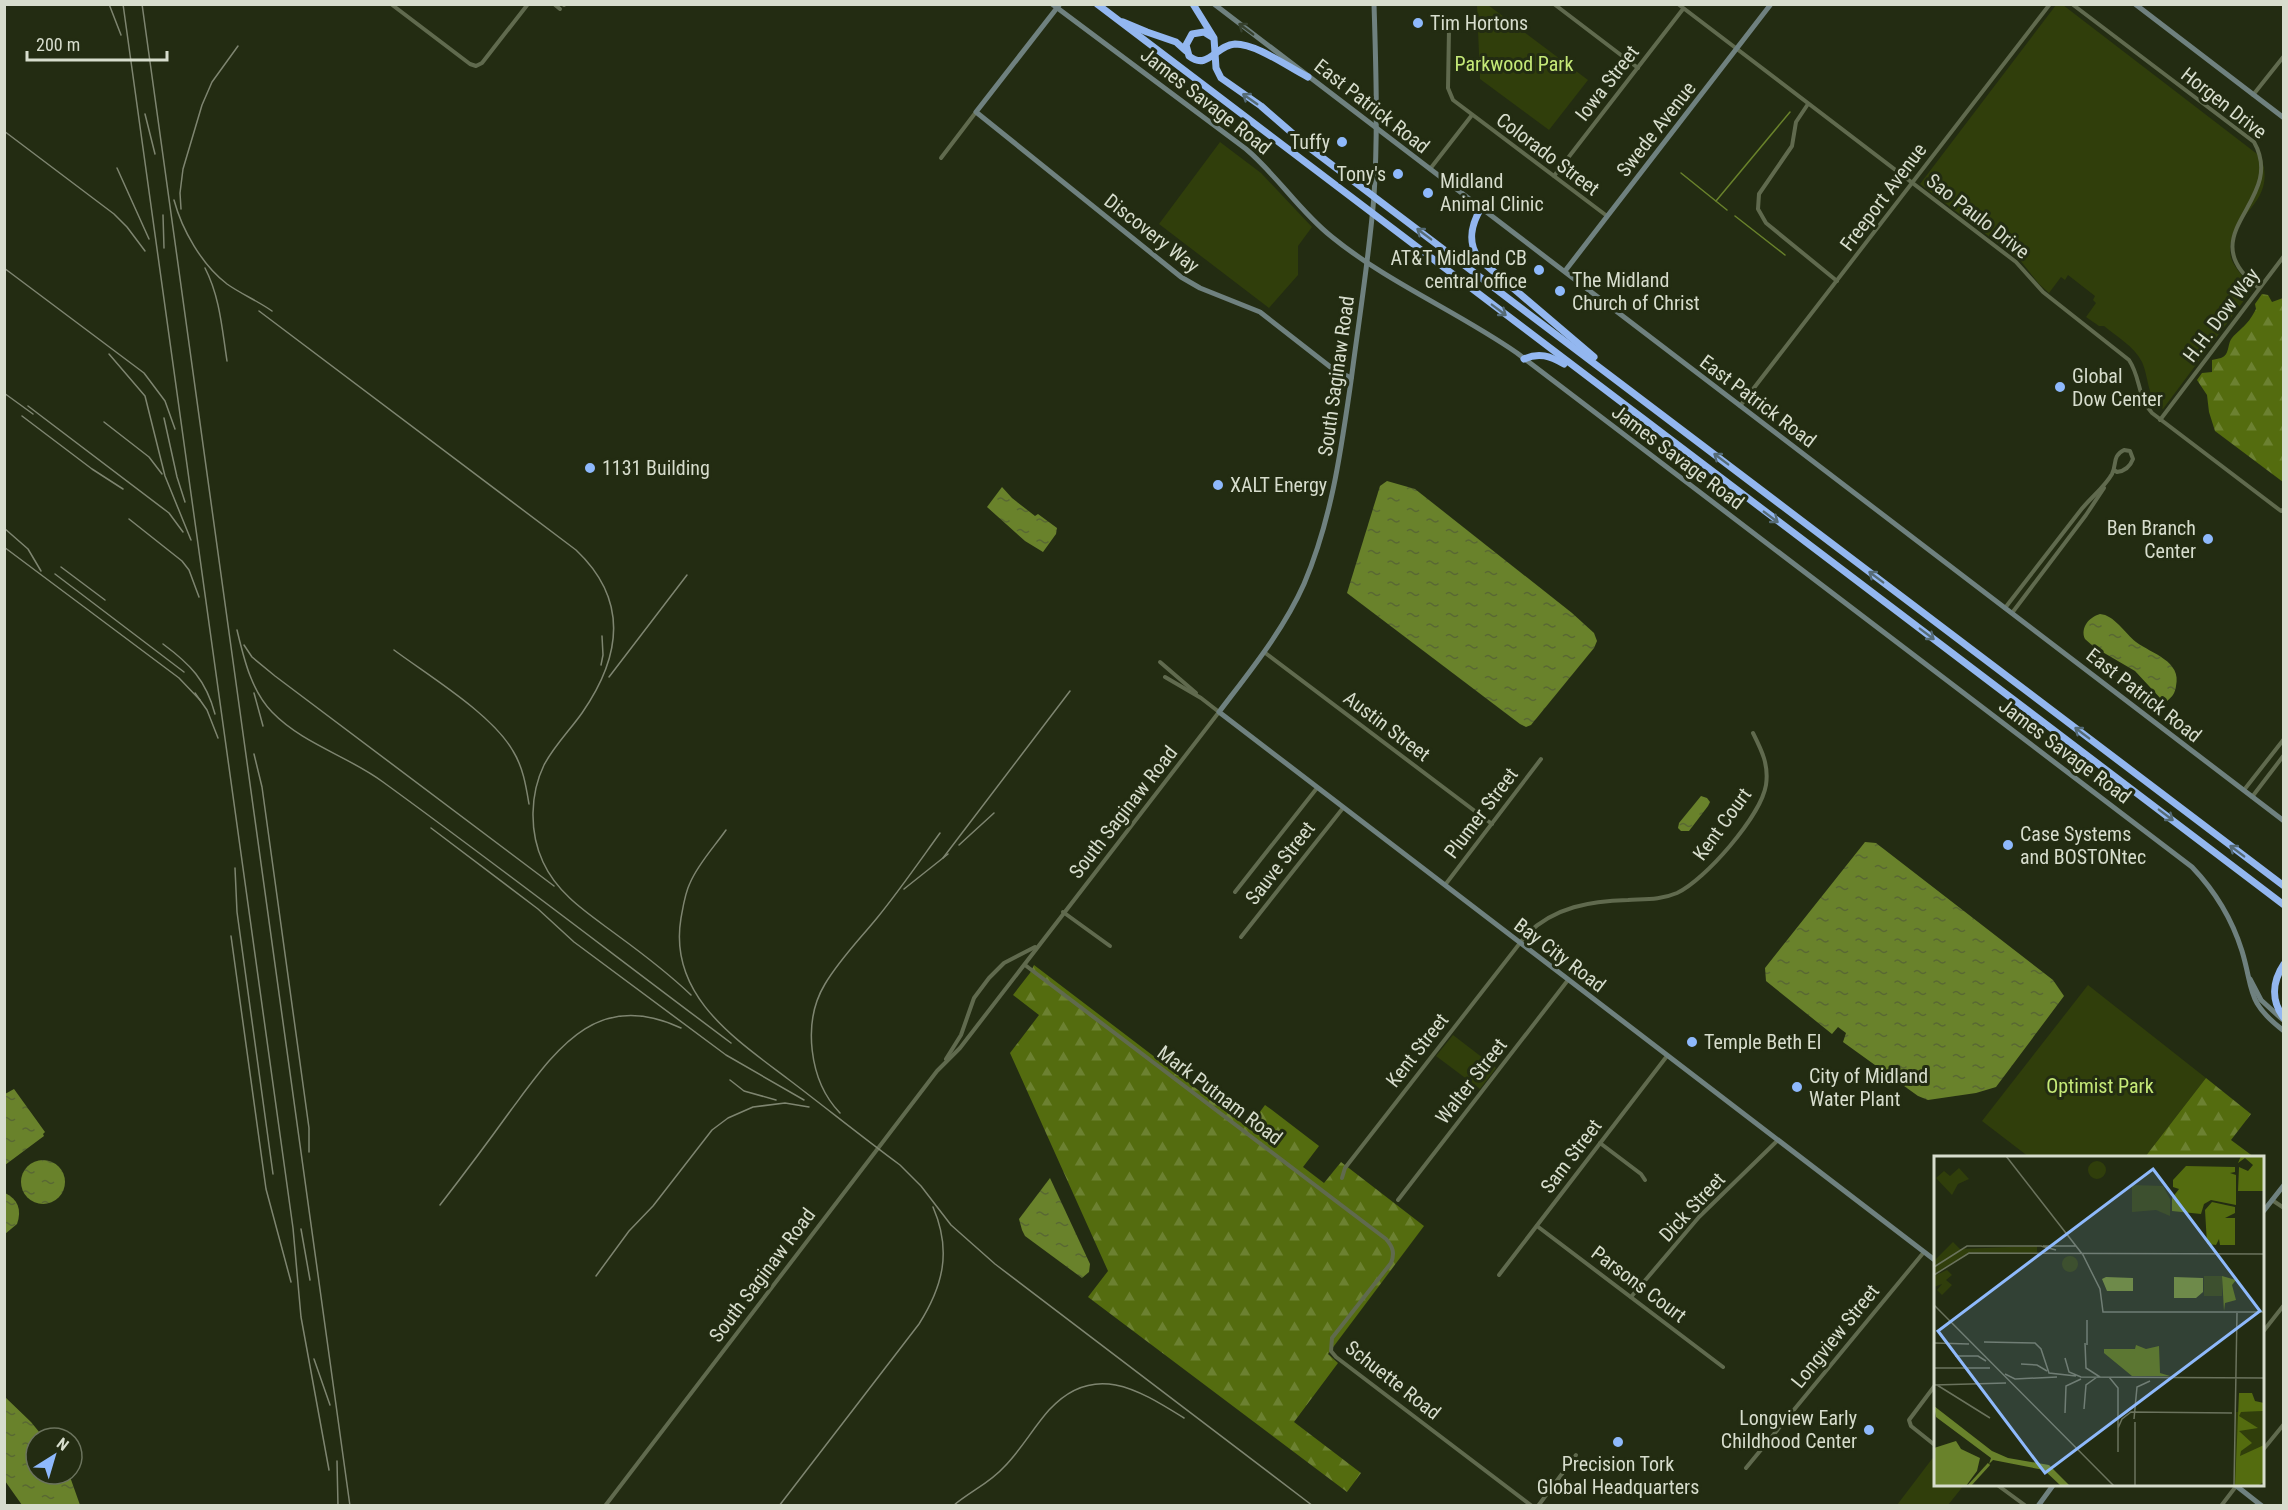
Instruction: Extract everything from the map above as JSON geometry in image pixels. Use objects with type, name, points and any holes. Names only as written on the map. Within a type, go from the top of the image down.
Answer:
[{"type":"highway","points":[[1097,4],[2283,905]]},
{"type":"highway","points":[[1193,4],[1215,42],[1216,68],[1223,81],[1261,106],[1295,137],[2283,886]]},
{"type":"highway","points":[[1115,19],[1176,42],[1194,60],[1209,59],[1215,52],[1228,45],[1239,45],[1250,47],[1308,77]]},
{"type":"highway","points":[[1188,54],[1186,42],[1195,33],[1207,33],[1215,42]]},
{"type":"highway","points":[[1269,56],[1279,54]]},
{"type":"highway","points":[[1480,208],[1473,222],[1471,239],[1473,250],[1481,262],[1648,404]]},
{"type":"highway","points":[[1524,358],[1533,355],[1551,357],[1591,379]]},
{"type":"highway","points":[[2283,964],[2274,990],[2275,1002],[2283,1019]]},
{"type":"street","points":[[391,4],[470,64],[476,66],[482,63],[528,4]]},
{"type":"street","points":[[554,4],[560,9]]},
{"type":"street","name":"East Patrick Road","points":[[1214,4],[2283,821]]},
{"type":"street","name":"South Saginaw Road","points":[[944,1062],[960,1048],[1264,652],[1293,606],[1320,543],[1337,480],[1374,194],[1376,128],[1374,4]]},
{"type":"street","points":[[1554,4],[1638,68]]},
{"type":"street","name":"Sao Paulo Drive","points":[[1678,4],[2016,262],[2054,301],[2129,360],[2135,369],[2144,405],[2160,420],[2282,512],[2283,509]]},
{"type":"street","name":"Swede Avenue","points":[[1564,271],[1771,4]]},
{"type":"street","points":[[1815,4],[1851,4]]},
{"type":"street","name":"Freeport Avenue","points":[[1740,406],[2050,4]]},
{"type":"street","name":"Horgen Drive","points":[[2072,4],[2254,142],[2267,163]]},
{"type":"street","points":[[2135,4],[2283,118]]},
{"type":"street","points":[[941,158],[1056,6]]},
{"type":"street","name":"James Savage Road","points":[[1056,6],[1246,149],[1267,168],[1324,231],[1367,262],[1484,331],[1524,358],[2192,867],[2206,882],[2224,911],[2239,943],[2250,991],[2256,1005],[2283,1031]]},
{"type":"street","name":"Iowa Street","points":[[1554,176],[1683,9]]},
{"type":"street","name":"Colorado Street","points":[[1449,29],[1449,95],[1453,100],[1607,216]]},
{"type":"street","points":[[2253,95],[2283,56]]},
{"type":"street","points":[[1808,104],[1796,122],[1790,150],[1759,194],[1758,209],[1766,223],[1837,280]]},
{"type":"street","name":"Discovery Way","points":[[976,112],[1181,277],[1221,298],[1241,303],[1260,312],[1333,369],[1351,378]]},
{"type":"street","points":[[1430,170],[1472,115]]},
{"type":"street","points":[[2250,217],[2239,233],[2236,251],[2243,274],[2259,288]]},
{"type":"street","name":"H.H. Dow Way","points":[[2160,420],[2283,256]]},
{"type":"street","points":[[2012,613],[2115,471],[2113,462],[2117,455],[2124,450],[2130,451],[2133,456],[2130,466],[2124,471],[2115,471]]},
{"type":"street","points":[[2005,608],[2115,471]]},
{"type":"street","name":"Austin Street","points":[[1264,652],[1492,824]]},
{"type":"street","points":[[1160,662],[1178,675],[1201,698]]},
{"type":"street","name":"Bay City Road","points":[[1165,677],[1201,698],[1934,1260]]},
{"type":"street","name":"Kent Court","points":[[1520,943],[1538,924],[1563,910],[1586,903],[1608,900],[1653,900],[1676,893],[1698,880],[1713,866],[1761,801],[1766,788],[1767,770],[1763,751],[1753,734]]},
{"type":"street","points":[[2244,790],[2283,739]]},
{"type":"street","points":[[2252,797],[2283,755]]},
{"type":"street","name":"Plumer Street","points":[[1445,886],[1541,759]]},
{"type":"street","points":[[1235,892],[1317,788]]},
{"type":"street","name":"Sauve Street","points":[[1241,937],[1343,808]]},
{"type":"street","points":[[1063,912],[1110,946]]},
{"type":"street","name":"Kent Street","points":[[1342,1178],[1345,1168],[1520,943]]},
{"type":"street","name":"South Saginaw Road","points":[[605,1506],[944,1062],[961,1035],[974,998],[989,978],[1004,963],[1037,946]]},
{"type":"street","name":"Mark Putnam Road","points":[[1024,965],[1386,1239],[1392,1246],[1393,1252]]},
{"type":"street","name":"James Savage Road","points":[[2246,969],[2261,1000],[2283,1019]]},
{"type":"street","name":"Walter Street","points":[[1398,1200],[1568,980]]},
{"type":"street","name":"Sam Street","points":[[1499,1275],[1667,1056]]},
{"type":"street","name":"Dick Street","points":[[1631,1297],[1699,1217],[1778,1140]]},
{"type":"street","points":[[1600,1143],[1641,1174],[1645,1180]]},
{"type":"street","points":[[2264,1210],[2283,1185]]},
{"type":"street","points":[[2272,1200],[2283,1208]]},
{"type":"street","name":"Parsons Court","points":[[1537,1226],[1722,1367]]},
{"type":"street","name":"Schuette Road","points":[[1393,1252],[1391,1263],[1332,1338],[1331,1351],[1532,1506]]},
{"type":"street","name":"Longview Street","points":[[1746,1468],[1924,1252]]},
{"type":"street","points":[[2264,1330],[2283,1305]]},
{"type":"street","points":[[1934,1385],[1910,1417],[1910,1424],[1934,1445]]},
{"type":"street","points":[[2264,1448],[2283,1424]]},
{"type":"street","points":[[1538,1506],[1576,1455]]},
{"type":"street","points":[[1997,1486],[2026,1506]]},
{"type":"street","points":[[2038,1506],[2053,1486]]},
{"type":"street","points":[[2221,1506],[2235,1486]]},
{"type":"street","points":[[2237,1486],[2262,1506]]},
{"type":"green space","name":"Parkwood Park","points":[[1477,5],[1488,5],[1588,80],[1549,130],[1480,79]]},
{"type":"green space","points":[[2056,5],[2063,5],[2261,157],[2265,173],[2263,186],[2259,197],[2237,226],[2230,250],[2233,262],[2251,291],[2163,409],[2154,400],[2142,362],[2135,351],[2104,326],[2099,326],[2086,317],[2096,303],[2093,300],[2095,296],[2068,275],[2065,280],[2061,277],[2049,293],[2020,260],[1920,184]]},
{"type":"green space","points":[[1220,142],[1261,173],[1312,227],[1298,246],[1298,275],[1269,308],[1159,224]]},
{"type":"green space","points":[[2262,294],[2268,295],[2272,302],[2283,298],[2283,482],[2215,431],[2207,395],[2197,380],[2202,373],[2212,372],[2212,360],[2224,357],[2230,340],[2250,319],[2256,309],[2255,304]]},
{"type":"green space","points":[[1034,965],[1248,1128],[1265,1105],[1272,1110],[1319,1146],[1303,1167],[1324,1183],[1341,1162],[1424,1226],[1328,1354],[1338,1363],[1294,1422],[1361,1473],[1347,1492],[1088,1297],[1108,1271],[1010,1053],[1039,1015],[1013,995]]},
{"type":"green space","name":"Optimist Park","points":[[2088,985],[2206,1078],[2146,1156],[2028,1156],[1982,1121]]},
{"type":"green space","points":[[1453,1035],[1496,1068],[1480,1089],[1436,1056]]},
{"type":"green space","points":[[2206,1078],[2251,1114],[2231,1140],[2253,1156],[2146,1156]]},
{"type":"green space","points":[[1934,1456],[1934,1486],[1963,1486],[1948,1505],[1897,1505]]},
{"type":"water","points":[[1387,481],[1415,489],[1594,633],[1597,641],[1594,648],[1531,725],[1526,727],[1520,724],[1347,593],[1380,486]]},
{"type":"water","points":[[1002,487],[1035,516],[1038,514],[1057,528],[1056,534],[1043,552],[1025,541],[987,507]]},
{"type":"water","points":[[2100,614],[2110,618],[2136,642],[2164,659],[2175,670],[2177,677],[2175,691],[2167,701],[2162,700],[2135,671],[2094,647],[2085,639],[2086,624]]},
{"type":"water","points":[[1701,796],[1710,802],[1708,806],[1689,831],[1681,831],[1678,828],[1679,823]]},
{"type":"water","points":[[1865,842],[1876,843],[2053,980],[2064,996],[1996,1087],[1976,1093],[1928,1100],[1918,1096],[1843,1042],[1846,1033],[1838,1027],[1832,1034],[1766,981],[1765,968]]},
{"type":"water","points":[[14,1089],[45,1132],[44,1136],[5,1165],[5,1094]]},
{"type":"water","points":[[43,1160],[58,1167],[65,1182],[58,1197],[43,1204],[28,1197],[21,1182],[28,1167]]},
{"type":"water","points":[[1050,1178],[1090,1264],[1089,1272],[1082,1278],[1025,1236],[1022,1230],[1019,1219]]},
{"type":"water","points":[[5,1193],[16,1202],[19,1214],[17,1224],[5,1234]]},
{"type":"water","points":[[5,1397],[34,1426],[24,1426],[24,1486],[73,1486],[80,1505],[22,1505],[5,1481]]},
{"type":"waterway","points":[[1716,201],[1790,112]]},
{"type":"waterway","points":[[1681,173],[1727,210]]},
{"type":"waterway","points":[[1735,216],[1785,255]]},
{"type":"railway","points":[[109,4],[121,35]]},
{"type":"railway","points":[[123,4],[293,1228],[301,1317],[329,1470]]},
{"type":"railway","points":[[142,4],[350,1506]]},
{"type":"railway","points":[[181,209],[183,169],[202,105],[212,82],[238,46]]},
{"type":"railway","points":[[145,114],[155,154]]},
{"type":"railway","points":[[4,131],[114,214],[145,251]]},
{"type":"railway","points":[[117,168],[149,239]]},
{"type":"railway","points":[[174,200],[188,235],[209,267],[227,284],[272,311]]},
{"type":"railway","points":[[163,215],[164,248]]},
{"type":"railway","points":[[4,268],[144,373],[165,401],[175,429]]},
{"type":"railway","points":[[205,268],[217,302],[227,361]]},
{"type":"railway","points":[[259,311],[576,550],[593,569],[605,589],[611,609],[614,629],[611,650],[605,671],[595,692],[582,713],[552,751],[539,776],[533,813],[535,838],[549,874],[566,894],[691,995]]},
{"type":"railway","points":[[109,354],[145,396],[165,476],[191,540]]},
{"type":"railway","points":[[4,393],[33,414]]},
{"type":"railway","points":[[28,406],[169,513],[183,532]]},
{"type":"railway","points":[[22,416],[92,469],[123,489]]},
{"type":"railway","points":[[164,418],[185,502]]},
{"type":"railway","points":[[104,422],[149,457],[162,474]]},
{"type":"railway","points":[[129,519],[182,561],[189,570],[199,597]]},
{"type":"railway","points":[[4,528],[28,549],[41,571]]},
{"type":"railway","points":[[4,547],[179,678],[200,700]]},
{"type":"railway","points":[[61,567],[105,600]]},
{"type":"railway","points":[[55,574],[184,672]]},
{"type":"railway","points":[[609,677],[687,575]]},
{"type":"railway","points":[[237,630],[246,663],[259,694],[272,712],[284,723],[383,782],[731,1043]]},
{"type":"railway","points":[[601,665],[602,636]]},
{"type":"railway","points":[[163,644],[189,666],[202,682],[215,714]]},
{"type":"railway","points":[[244,645],[252,657],[275,676],[554,886]]},
{"type":"railway","points":[[394,650],[459,696],[503,737],[519,764],[529,804]]},
{"type":"railway","points":[[943,858],[1070,691]]},
{"type":"railway","points":[[195,693],[207,710],[218,738]]},
{"type":"railway","points":[[254,693],[263,726]]},
{"type":"railway","points":[[254,754],[262,787],[309,1128],[309,1152]]},
{"type":"railway","points":[[959,845],[994,813]]},
{"type":"railway","points":[[431,828],[538,909],[574,942],[726,1055],[804,1100]]},
{"type":"railway","points":[[726,830],[693,876],[684,900],[681,918],[680,945],[685,970],[695,992],[709,1012],[747,1047],[900,1165],[921,1186],[951,1225],[995,1264],[1313,1506]]},
{"type":"railway","points":[[840,1113],[821,1085],[812,1051],[811,1033],[818,999],[837,966],[885,908],[940,833]]},
{"type":"railway","points":[[904,889],[948,854]]},
{"type":"railway","points":[[235,868],[237,912],[273,1174]]},
{"type":"railway","points":[[231,936],[266,1189],[291,1282]]},
{"type":"railway","points":[[440,1205],[545,1066],[562,1047],[581,1032],[602,1021],[625,1016],[651,1018],[681,1028]]},
{"type":"railway","points":[[730,1080],[744,1091],[776,1100]]},
{"type":"railway","points":[[596,1276],[629,1231],[653,1206],[712,1130],[728,1118],[753,1107],[785,1103],[809,1107]]},
{"type":"railway","points":[[779,1506],[919,1324],[927,1310],[939,1282],[943,1253],[939,1223],[933,1207]]},
{"type":"railway","points":[[301,1229],[310,1280]]},
{"type":"railway","points":[[314,1359],[330,1405]]},
{"type":"railway","points":[[953,1506],[998,1473],[1049,1410],[1066,1395],[1083,1387],[1100,1384],[1116,1385],[1133,1390],[1184,1418]]},
{"type":"railway","points":[[337,1461],[338,1506]]},
{"type":"place","name":"Tim Hortons","points":[[1418,23]]},
{"type":"place","name":"Tuffy","points":[[1342,142]]},
{"type":"place","name":"Tony's","points":[[1398,174]]},
{"type":"place","name":"Midland Animal Clinic","points":[[1428,193]]},
{"type":"place","name":"AT&T Midland CB central office","points":[[1539,270]]},
{"type":"place","name":"The Midland Church of Christ","points":[[1560,291]]},
{"type":"place","name":"Global Dow Center","points":[[2060,387]]},
{"type":"place","name":"1131 Building","points":[[590,468]]},
{"type":"place","name":"XALT Energy","points":[[1218,485]]},
{"type":"place","name":"Ben Branch Center","points":[[2208,539]]},
{"type":"place","name":"Case Systems and BOSTONtec","points":[[2008,845]]},
{"type":"place","name":"Temple Beth El","points":[[1692,1042]]},
{"type":"place","name":"City of Midland Water Plant","points":[[1797,1087]]},
{"type":"place","name":"Longview Early Childhood Center","points":[[1869,1430]]},
{"type":"place","name":"Precision Tork Global Headquarters","points":[[1618,1442]]}]
